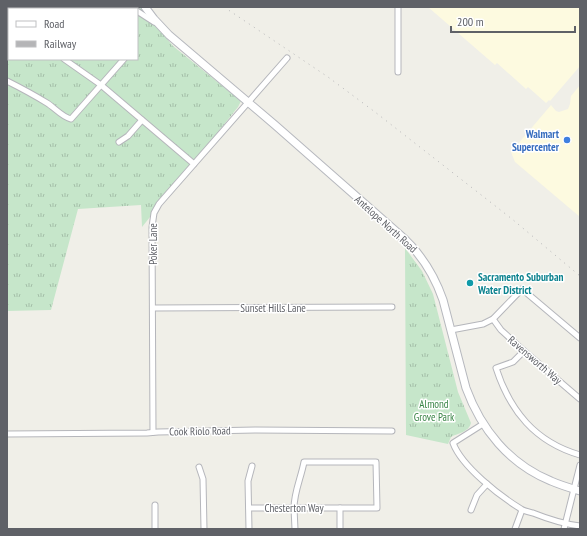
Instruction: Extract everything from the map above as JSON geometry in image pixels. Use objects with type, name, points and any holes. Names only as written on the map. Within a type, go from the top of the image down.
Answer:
[{"type":"main road","name":"Antelope North Road","points":[[145,7],[158,25],[414,248],[428,266],[439,289],[470,401],[483,424],[505,451],[525,467],[551,481],[577,490]]},
{"type":"street","points":[[398,7],[398,72]]},
{"type":"street","points":[[138,11],[158,25]]},
{"type":"street","name":"Poker Lane","points":[[153,432],[152,220],[160,204],[287,58]]},
{"type":"street","points":[[65,60],[101,85],[194,164]]},
{"type":"street","points":[[7,81],[24,89],[49,104],[66,118],[71,119],[123,60]]},
{"type":"street","points":[[119,142],[128,136],[142,120]]},
{"type":"street","points":[[451,330],[483,324],[493,319],[522,289],[580,338]]},
{"type":"street","name":"Sunset Hills Lane","points":[[153,308],[392,307]]},
{"type":"street","name":"Ravensworth Way","points":[[493,319],[501,330],[580,399]]},
{"type":"street","points":[[524,351],[513,362],[496,368],[504,393],[516,412],[538,434],[555,445],[580,455]]},
{"type":"street","points":[[483,424],[453,443],[462,457],[487,484],[522,510],[565,526],[580,526]]},
{"type":"street","name":"Cook Riolo Road","points":[[7,434],[255,430],[392,431]]},
{"type":"street","name":"Chesterton Way","points":[[249,508],[294,508],[377,508],[376,462],[304,462],[295,496],[294,508]]},
{"type":"street","points":[[565,526],[577,490],[580,465]]},
{"type":"street","points":[[249,529],[249,476],[252,466]]},
{"type":"street","points":[[199,467],[203,479],[204,529]]},
{"type":"street","points":[[471,510],[477,495],[487,484]]},
{"type":"street","points":[[155,505],[155,529]]},
{"type":"street","points":[[294,508],[295,529]]},
{"type":"street","points":[[340,508],[340,529]]},
{"type":"street","points":[[515,529],[522,510]]},
{"type":"shaded area","points":[[428,7],[580,7],[580,66],[550,101],[549,100],[546,103],[528,87],[526,89],[497,63],[495,65]]},
{"type":"shaded area","points":[[580,85],[580,217],[515,162],[511,152],[551,105],[556,111],[559,112],[568,109],[571,96]]},
{"type":"green space","points":[[7,7],[140,7],[173,46],[241,101],[238,107],[142,227],[141,205],[78,209],[51,310],[7,311]]},
{"type":"green space","name":"Almond Grove Park","points":[[405,248],[422,271],[433,294],[458,392],[471,423],[466,430],[451,437],[448,444],[406,435]]},
{"type":"railway","points":[[224,7],[328,77],[375,112],[512,219],[580,276]]},
{"type":"place","name":"Walmart Supercenter","points":[[567,140]]},
{"type":"place","name":"Sacramento Suburban Water District","points":[[470,283]]}]
